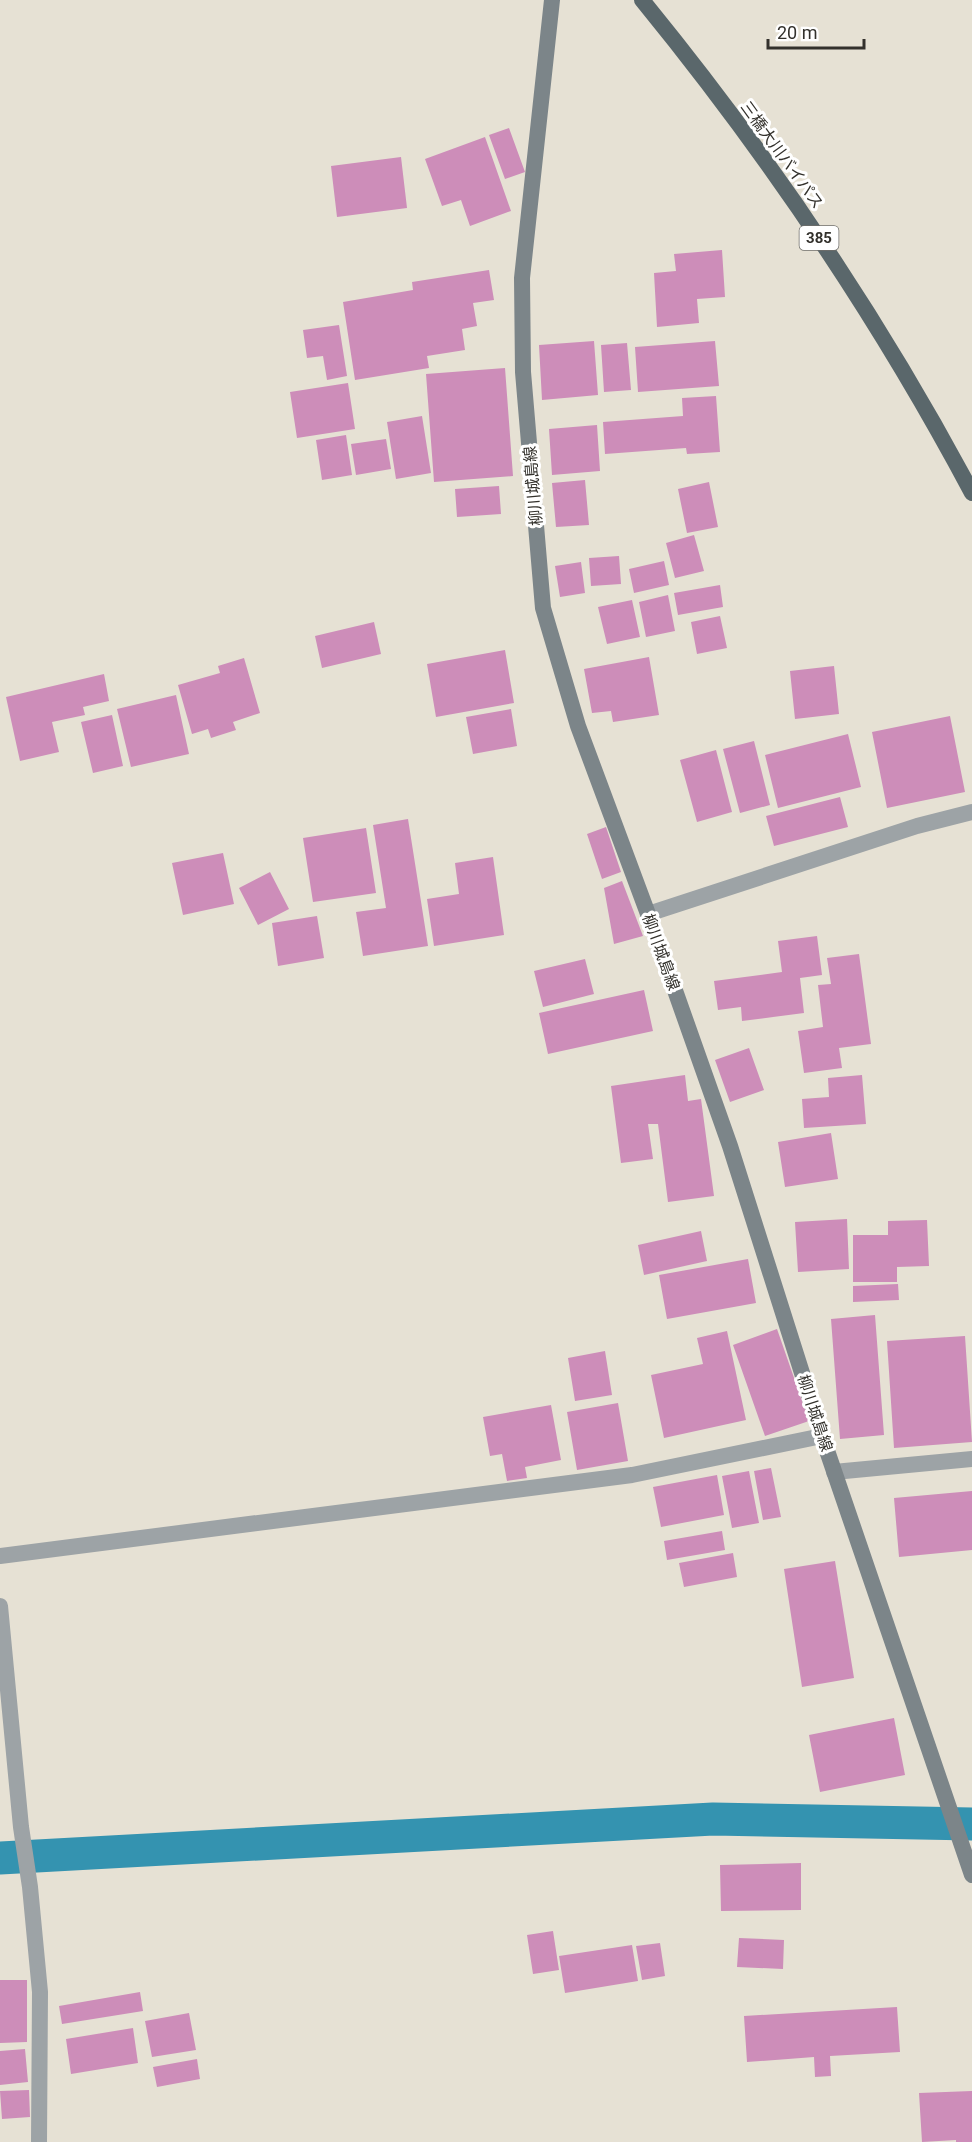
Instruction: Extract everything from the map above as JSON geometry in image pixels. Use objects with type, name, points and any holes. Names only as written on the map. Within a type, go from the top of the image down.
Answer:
[{"type":"highway","name":"三橋大川バイパス","points":[[642,0],[695,65],[826,247],[932,417],[972,493]]},
{"type":"main road","name":"柳川城島線","points":[[552,0],[522,278],[523,372],[543,608],[578,726],[648,914],[730,1146],[822,1436],[972,1875]]},
{"type":"street","points":[[648,914],[916,826],[972,812]]},
{"type":"street","points":[[0,1556],[632,1474],[822,1436]]},
{"type":"street","points":[[834,1472],[972,1459]]},
{"type":"street","points":[[0,1606],[21,1827],[30,1887],[40,1992],[39,2142]]},
{"type":"building","points":[[509,128],[525,172],[505,179],[489,135]]},
{"type":"building","points":[[485,137],[511,211],[470,226],[461,200],[442,206],[425,159]]},
{"type":"building","points":[[401,157],[407,208],[337,217],[331,166]]},
{"type":"building","points":[[722,250],[725,297],[697,299],[699,323],[657,327],[654,273],[676,271],[674,254]]},
{"type":"building","points":[[489,270],[494,300],[473,303],[477,326],[462,329],[465,350],[427,356],[429,368],[355,380],[343,302],[413,290],[412,282]]},
{"type":"building","points":[[339,325],[347,376],[327,380],[323,356],[307,358],[303,330]]},
{"type":"building","points":[[594,341],[598,395],[542,400],[539,345]]},
{"type":"building","points":[[715,341],[719,386],[638,392],[635,347]]},
{"type":"building","points":[[627,343],[631,390],[604,392],[601,345]]},
{"type":"building","points":[[505,368],[513,476],[434,482],[426,374]]},
{"type":"building","points":[[348,383],[355,429],[297,438],[290,392]]},
{"type":"building","points":[[716,396],[720,452],[687,454],[686,448],[605,454],[603,422],[683,416],[682,398]]},
{"type":"building","points":[[422,416],[431,473],[396,479],[387,422]]},
{"type":"building","points":[[597,425],[600,471],[552,475],[549,429]]},
{"type":"building","points":[[346,435],[352,475],[322,480],[316,440]]},
{"type":"building","points":[[386,439],[391,469],[356,475],[351,444]]},
{"type":"building","points":[[585,480],[589,525],[556,527],[552,483]]},
{"type":"building","points":[[709,482],[718,527],[687,533],[678,489]]},
{"type":"building","points":[[499,486],[501,514],[457,517],[455,489]]},
{"type":"building","points":[[694,535],[704,571],[675,578],[666,543]]},
{"type":"building","points":[[619,556],[621,584],[591,586],[589,558]]},
{"type":"building","points":[[664,561],[669,585],[634,593],[629,569]]},
{"type":"building","points":[[581,562],[585,593],[560,597],[555,566]]},
{"type":"building","points":[[720,585],[723,607],[678,615],[674,593]]},
{"type":"building","points":[[668,595],[675,631],[646,637],[639,602]]},
{"type":"building","points":[[632,600],[640,637],[607,644],[598,607]]},
{"type":"building","points":[[720,616],[727,648],[697,654],[691,622]]},
{"type":"building","points":[[374,622],[381,654],[322,668],[315,636]]},
{"type":"building","points":[[505,650],[514,703],[436,717],[427,664]]},
{"type":"building","points":[[649,657],[659,715],[613,722],[611,711],[592,713],[584,669]]},
{"type":"building","points":[[244,658],[260,713],[233,722],[236,730],[211,738],[208,729],[192,734],[178,685],[220,673],[218,666]]},
{"type":"building","points":[[834,666],[839,714],[795,719],[790,671]]},
{"type":"building","points":[[104,674],[109,701],[83,707],[85,715],[52,722],[59,752],[20,761],[6,697]]},
{"type":"building","points":[[176,695],[189,754],[131,767],[117,709]]},
{"type":"building","points":[[511,709],[517,746],[473,754],[466,717]]},
{"type":"building","points":[[112,715],[123,766],[93,773],[81,722]]},
{"type":"building","points":[[950,716],[965,792],[887,808],[872,732]]},
{"type":"building","points":[[848,734],[861,787],[778,808],[765,755]]},
{"type":"building","points":[[754,741],[770,805],[740,813],[723,749]]},
{"type":"building","points":[[716,750],[732,812],[697,822],[680,760]]},
{"type":"building","points":[[840,797],[848,827],[774,846],[766,816]]},
{"type":"building","points":[[408,819],[428,946],[363,956],[356,912],[386,908],[373,825]]},
{"type":"building","points":[[606,827],[621,872],[602,879],[587,834]]},
{"type":"building","points":[[366,828],[376,893],[313,902],[303,838]]},
{"type":"building","points":[[223,853],[234,904],[183,915],[172,863]]},
{"type":"building","points":[[493,857],[504,935],[434,946],[427,899],[459,894],[455,863]]},
{"type":"building","points":[[270,872],[289,909],[258,925],[239,888]]},
{"type":"building","points":[[622,881],[643,936],[614,944],[604,888]]},
{"type":"building","points":[[317,916],[324,958],[278,966],[272,923]]},
{"type":"building","points":[[817,936],[822,975],[800,978],[804,1013],[742,1021],[741,1007],[718,1010],[714,981],[782,972],[778,941]]},
{"type":"building","points":[[859,954],[871,1044],[839,1048],[842,1068],[804,1073],[798,1031],[823,1027],[818,985],[831,984],[827,958]]},
{"type":"building","points":[[585,959],[594,994],[543,1007],[534,971]]},
{"type":"building","points":[[644,990],[653,1031],[548,1054],[539,1013]]},
{"type":"building","points":[[749,1048],[764,1090],[730,1102],[715,1060]]},
{"type":"building","points":[[685,1075],[688,1101],[701,1099],[714,1196],[668,1202],[658,1124],[648,1124],[653,1159],[621,1163],[611,1086]]},
{"type":"building","points":[[862,1075],[866,1124],[804,1128],[802,1099],[829,1097],[828,1078]]},
{"type":"building","points":[[831,1133],[838,1179],[785,1187],[778,1142]]},
{"type":"building","points":[[847,1219],[849,1269],[798,1272],[795,1222]]},
{"type":"building","points":[[927,1220],[929,1266],[897,1267],[897,1282],[853,1282],[853,1235],[888,1235],[888,1221]]},
{"type":"building","points":[[701,1231],[707,1261],[644,1275],[638,1245]]},
{"type":"building","points":[[748,1259],[756,1303],[667,1319],[659,1275]]},
{"type":"building","points":[[898,1284],[899,1300],[853,1302],[853,1286]]},
{"type":"building","points":[[875,1315],[884,1435],[840,1439],[831,1319]]},
{"type":"building","points":[[777,1329],[809,1421],[765,1436],[733,1345]]},
{"type":"building","points":[[727,1331],[746,1420],[664,1438],[651,1375],[703,1364],[697,1338]]},
{"type":"building","points":[[965,1336],[972,1442],[894,1448],[887,1341]]},
{"type":"building","points":[[605,1351],[612,1395],[575,1401],[568,1358]]},
{"type":"building","points":[[618,1403],[628,1461],[577,1470],[567,1412]]},
{"type":"building","points":[[551,1405],[561,1460],[525,1467],[527,1478],[507,1481],[502,1454],[490,1456],[483,1417]]},
{"type":"building","points":[[771,1468],[781,1517],[763,1520],[754,1471]]},
{"type":"building","points":[[749,1471],[759,1523],[732,1528],[722,1476]]},
{"type":"building","points":[[717,1475],[724,1515],[661,1527],[653,1487]]},
{"type":"building","points":[[972,1491],[972,1550],[899,1557],[894,1498]]},
{"type":"building","points":[[722,1531],[725,1550],[667,1560],[664,1541]]},
{"type":"building","points":[[733,1553],[737,1577],[684,1587],[679,1563]]},
{"type":"building","points":[[835,1561],[854,1678],[802,1687],[784,1569]]},
{"type":"building","points":[[894,1718],[905,1775],[820,1792],[809,1735]]},
{"type":"building","points":[[801,1863],[801,1910],[721,1911],[720,1865]]},
{"type":"building","points":[[553,1931],[559,1970],[533,1974],[527,1935]]},
{"type":"building","points":[[739,1938],[784,1940],[783,1969],[737,1967]]},
{"type":"building","points":[[660,1943],[665,1976],[642,1980],[636,1946]]},
{"type":"building","points":[[632,1945],[638,1981],[565,1993],[559,1956]]},
{"type":"building","points":[[0,1980],[27,1980],[27,2042],[0,2043]]},
{"type":"building","points":[[140,1992],[143,2011],[62,2024],[59,2006]]},
{"type":"building","points":[[897,2007],[900,2052],[830,2056],[831,2076],[815,2077],[814,2057],[747,2062],[744,2016]]},
{"type":"building","points":[[189,2013],[196,2050],[152,2057],[145,2021]]},
{"type":"building","points":[[133,2028],[138,2063],[71,2074],[66,2039]]},
{"type":"building","points":[[25,2049],[28,2082],[0,2085],[0,2051]]},
{"type":"building","points":[[197,2059],[200,2079],[157,2087],[153,2067]]},
{"type":"building","points":[[29,2090],[30,2117],[2,2119],[0,2091]]},
{"type":"building","points":[[972,2091],[972,2142],[956,2142],[956,2140],[922,2142],[919,2093]]},
{"type":"waterway","points":[[0,1858],[713,1819],[972,1824]]}]
